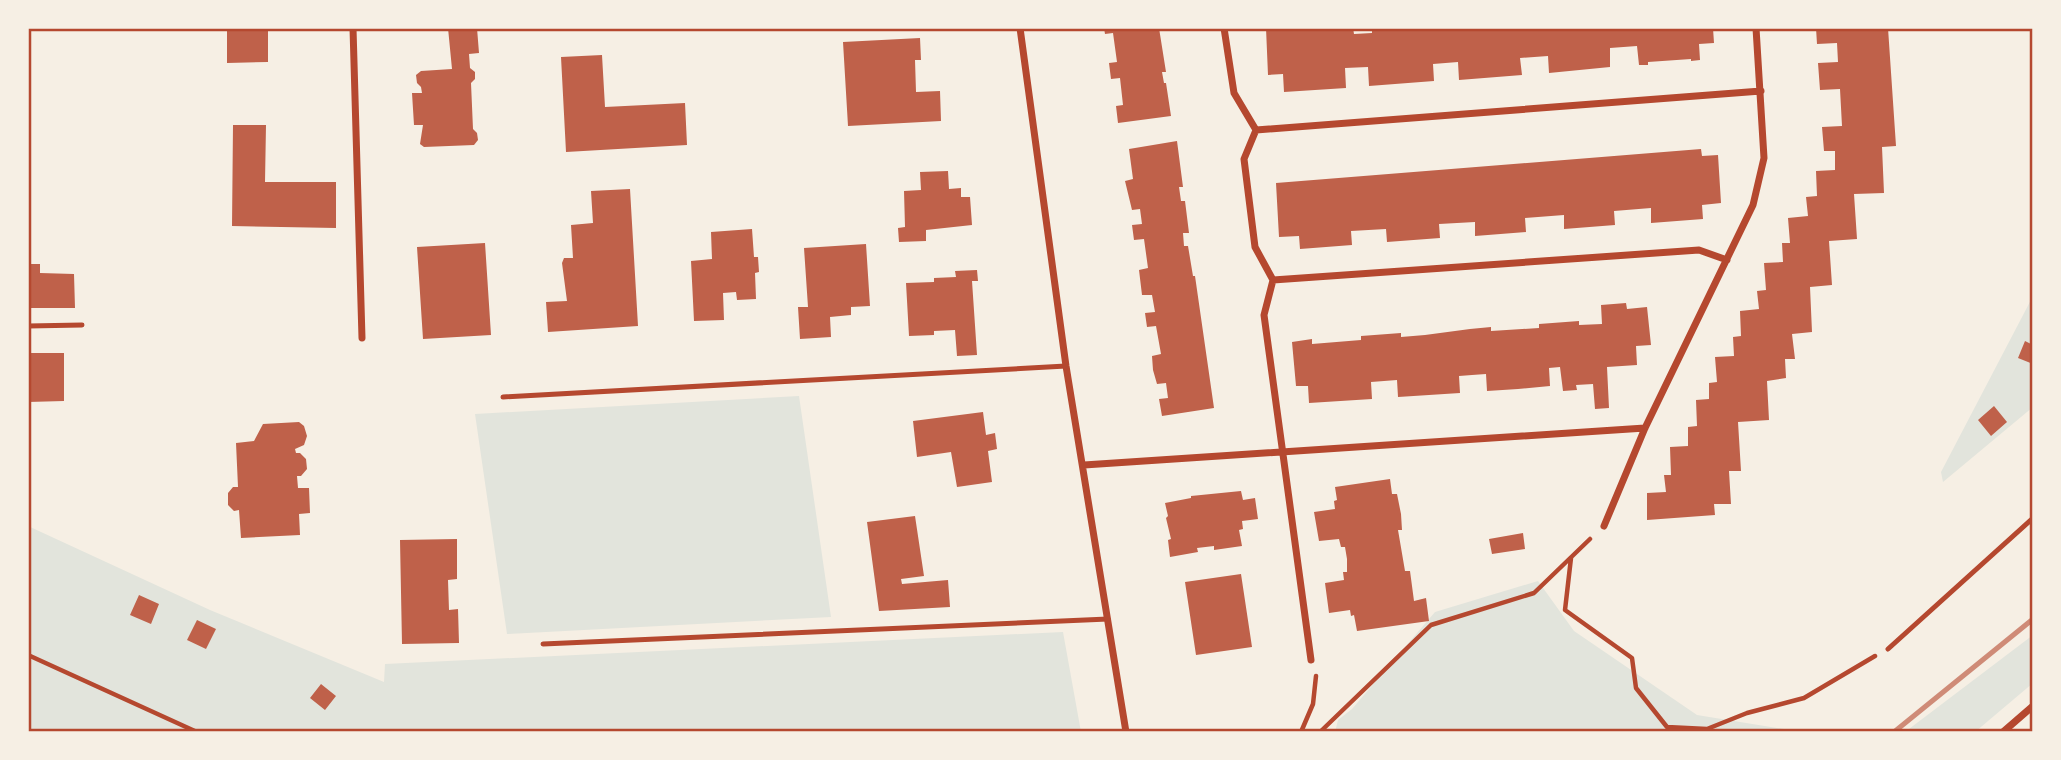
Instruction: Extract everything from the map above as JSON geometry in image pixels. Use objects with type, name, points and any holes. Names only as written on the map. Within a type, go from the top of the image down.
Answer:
[{"type":"street","points":[[353,28],[362,338]]},
{"type":"street","points":[[1020,28],[1066,366],[1126,732]]},
{"type":"street","points":[[1224,28],[1234,93],[1256,130]]},
{"type":"street","points":[[1604,526],[1645,428],[1753,205],[1764,158],[1756,28]]},
{"type":"street","points":[[1256,130],[1761,91]]},
{"type":"street","points":[[1256,130],[1244,159],[1255,247],[1273,280],[1264,315],[1311,660]]},
{"type":"street","points":[[1273,280],[1699,250],[1727,260]]},
{"type":"street","points":[[1084,465],[1645,428]]},
{"type":"street","points":[[2003,732],[2033,706]]},
{"type":"lane","points":[[28,326],[82,325]]},
{"type":"lane","points":[[503,397],[1066,366]]},
{"type":"lane","points":[[1888,649],[2033,518]]},
{"type":"lane","points":[[544,644],[1108,619]]},
{"type":"path","points":[[1320,732],[1431,625],[1534,593],[1604,526]]},
{"type":"path","points":[[1571,558],[1565,610],[1632,658],[1636,688],[1667,727],[1707,729],[1747,713],[1804,698],[1888,649]]},
{"type":"path","points":[[28,655],[197,732]]},
{"type":"path","points":[[1301,732],[1313,704],[1317,678],[1311,660]]},
{"type":"shaded area","points":[[2033,296],[2033,407],[1943,482],[1941,472]]},
{"type":"shaded area","points":[[799,396],[831,617],[507,634],[475,414]]},
{"type":"shaded area","points":[[28,526],[210,610],[384,682],[385,664],[1063,632],[1081,732],[28,732]]},
{"type":"shaded area","points":[[1538,581],[1574,631],[1697,715],[1802,732],[1335,732],[1338,720],[1352,709],[1435,612]]},
{"type":"shaded area","points":[[2033,635],[2033,683],[1975,732],[1905,732]]},
{"type":"building","points":[[227,28],[268,28],[268,62],[227,63]]},
{"type":"building","points":[[448,28],[477,28],[479,53],[469,54],[470,68],[475,72],[475,79],[471,83],[473,129],[478,140],[474,145],[424,147],[420,144],[423,125],[414,125],[412,93],[422,93],[416,75],[421,71],[452,69]]},
{"type":"building","points":[[1104,28],[1159,28],[1166,72],[1162,72],[1171,116],[1118,123],[1116,106],[1123,105],[1120,78],[1111,79],[1109,63],[1117,62],[1113,33],[1105,34]]},
{"type":"building","points":[[1266,28],[1287,28],[1287,31],[1353,28],[1354,34],[1372,33],[1372,28],[1713,28],[1714,43],[1699,44],[1700,60],[1648,62],[1648,65],[1639,65],[1637,46],[1610,48],[1610,67],[1549,73],[1548,56],[1520,58],[1522,75],[1459,80],[1458,62],[1433,64],[1434,81],[1369,86],[1368,67],[1345,68],[1346,88],[1284,92],[1283,74],[1268,75]]},
{"type":"building","points":[[1816,28],[1888,28],[1896,146],[1882,147],[1884,193],[1854,194],[1857,239],[1829,241],[1832,285],[1810,287],[1812,332],[1792,334],[1795,359],[1785,359],[1786,378],[1767,381],[1769,420],[1738,422],[1741,471],[1729,471],[1731,504],[1714,504],[1715,515],[1647,520],[1647,493],[1666,492],[1664,475],[1671,475],[1670,447],[1688,446],[1688,427],[1697,426],[1696,400],[1709,399],[1709,383],[1717,382],[1715,357],[1734,356],[1733,337],[1741,336],[1740,311],[1759,309],[1757,291],[1766,290],[1764,263],[1783,262],[1782,243],[1790,243],[1788,218],[1808,216],[1806,197],[1817,196],[1816,171],[1835,170],[1835,151],[1824,151],[1822,127],[1842,126],[1840,89],[1820,90],[1818,63],[1838,62],[1837,43],[1817,44]]},
{"type":"building","points":[[920,38],[921,60],[915,60],[916,92],[940,91],[941,121],[848,126],[843,42]]},
{"type":"building","points":[[602,55],[605,107],[685,103],[687,145],[566,152],[561,57]]},
{"type":"building","points":[[233,125],[266,125],[265,182],[336,182],[336,228],[232,226]]},
{"type":"building","points":[[1177,141],[1183,187],[1179,187],[1181,201],[1185,201],[1189,233],[1183,233],[1184,246],[1188,246],[1195,276],[1214,408],[1162,416],[1159,399],[1168,398],[1166,383],[1157,384],[1152,356],[1161,354],[1156,326],[1147,327],[1145,313],[1155,312],[1152,295],[1142,295],[1139,270],[1148,268],[1144,239],[1134,240],[1132,225],[1142,224],[1140,209],[1132,210],[1125,181],[1133,179],[1129,149]]},
{"type":"building","points":[[1701,149],[1702,156],[1718,155],[1721,203],[1702,205],[1703,219],[1651,223],[1651,208],[1614,211],[1615,225],[1564,229],[1564,215],[1525,218],[1526,232],[1475,236],[1475,222],[1439,224],[1440,238],[1387,242],[1386,229],[1351,231],[1352,245],[1300,249],[1299,236],[1279,237],[1276,183]]},
{"type":"building","points":[[948,171],[949,189],[961,188],[961,197],[970,197],[972,225],[926,230],[926,241],[899,242],[898,228],[905,227],[904,191],[921,190],[920,172]]},
{"type":"building","points":[[630,189],[638,326],[548,332],[546,302],[567,301],[562,263],[564,258],[573,258],[571,225],[593,223],[591,191]]},
{"type":"building","points":[[752,229],[754,257],[758,257],[759,272],[755,273],[756,299],[737,300],[736,292],[723,293],[724,320],[694,321],[691,261],[712,259],[711,232]]},
{"type":"building","points":[[485,243],[491,335],[423,339],[417,247]]},
{"type":"building","points":[[866,244],[870,306],[851,307],[851,315],[830,317],[831,337],[800,339],[798,307],[808,307],[804,248]]},
{"type":"building","points":[[28,264],[40,264],[40,273],[74,274],[75,308],[28,308]]},
{"type":"building","points":[[977,270],[978,281],[972,281],[977,355],[957,356],[955,330],[934,331],[934,335],[909,336],[906,283],[934,282],[934,278],[956,277],[955,271]]},
{"type":"building","points":[[1626,303],[1627,309],[1647,307],[1651,345],[1636,346],[1637,365],[1607,367],[1609,408],[1595,409],[1593,384],[1576,385],[1577,390],[1563,391],[1560,367],[1549,368],[1550,386],[1518,389],[1487,391],[1486,374],[1459,376],[1460,393],[1398,397],[1397,380],[1371,382],[1372,399],[1309,403],[1308,386],[1296,386],[1292,342],[1312,339],[1312,344],[1361,340],[1361,336],[1401,333],[1401,337],[1491,327],[1491,331],[1539,328],[1539,324],[1579,321],[1579,325],[1602,324],[1601,305]]},
{"type":"building","points":[[2025,341],[2033,345],[2033,364],[2018,358]]},
{"type":"building","points":[[28,353],[64,353],[64,401],[28,402]]},
{"type":"building","points":[[1994,406],[2007,422],[1991,436],[1978,420]]},
{"type":"building","points":[[983,412],[986,435],[995,433],[997,449],[988,451],[992,482],[957,487],[951,452],[917,457],[913,421]]},
{"type":"building","points":[[299,422],[304,426],[307,436],[304,445],[295,449],[296,453],[306,459],[307,469],[301,476],[297,476],[298,488],[309,488],[310,513],[299,514],[300,535],[241,538],[239,510],[234,511],[228,505],[228,493],[233,487],[238,487],[236,443],[254,441],[263,424]]},
{"type":"building","points":[[1390,479],[1392,494],[1397,494],[1401,514],[1402,530],[1398,530],[1405,571],[1410,571],[1414,601],[1426,598],[1429,621],[1357,631],[1354,615],[1351,616],[1350,610],[1329,613],[1325,583],[1344,580],[1343,572],[1347,572],[1347,559],[1345,547],[1341,547],[1339,539],[1319,541],[1314,512],[1335,509],[1335,487]]},
{"type":"building","points":[[1241,491],[1243,500],[1255,498],[1258,519],[1242,521],[1243,529],[1239,530],[1242,546],[1214,550],[1214,546],[1197,548],[1198,552],[1170,557],[1168,540],[1171,539],[1165,503],[1191,496]]},
{"type":"building","points":[[915,516],[924,576],[901,579],[902,584],[948,580],[950,607],[879,611],[867,522]]},
{"type":"building","points":[[1523,533],[1525,549],[1492,554],[1489,539]]},
{"type":"building","points":[[457,539],[457,579],[448,580],[449,610],[458,609],[459,643],[402,644],[400,540]]},
{"type":"building","points":[[1241,574],[1252,647],[1196,655],[1185,582]]},
{"type":"building","points":[[139,595],[159,604],[151,624],[130,615]]},
{"type":"building","points":[[197,620],[216,629],[206,649],[187,640]]},
{"type":"building","points":[[321,684],[336,696],[325,710],[310,698]]},
{"type":"railway","points":[[1894,732],[2033,619]]}]
